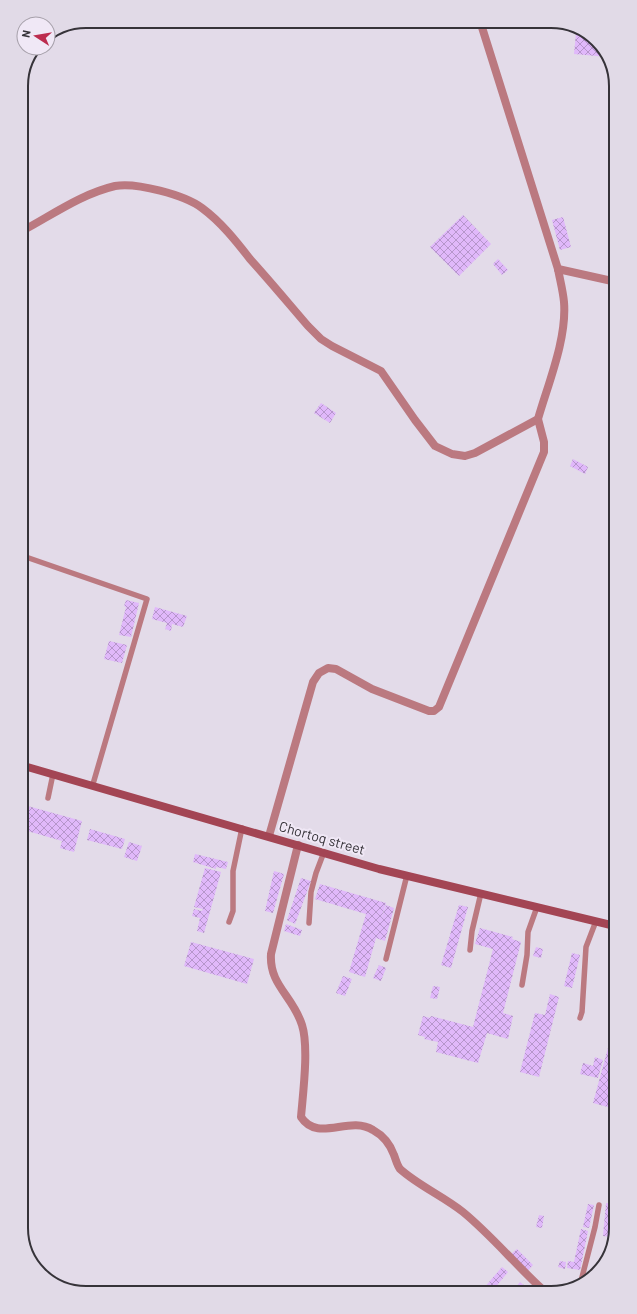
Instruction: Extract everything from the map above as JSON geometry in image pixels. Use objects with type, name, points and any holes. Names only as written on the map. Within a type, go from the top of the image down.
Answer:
[{"type":"main road","name":"Chortoq street","points":[[28,767],[93,784],[298,845],[407,875],[609,924]]},
{"type":"street","points":[[269,836],[313,682],[319,673],[328,668],[336,669],[372,689],[429,711],[437,710],[544,452],[544,442],[538,419],[559,347],[563,323],[564,303],[558,269],[482,28]]},
{"type":"street","points":[[28,228],[84,196],[122,185],[155,190],[191,202],[210,214],[231,236],[308,326],[321,339],[380,371],[435,446],[452,454],[465,456],[475,453],[538,419]]},
{"type":"street","points":[[558,269],[609,280]]},
{"type":"street","points":[[298,845],[271,954],[270,967],[276,981],[298,1013],[303,1027],[305,1052],[301,1117],[306,1125],[315,1130],[362,1126],[372,1129],[388,1143],[398,1167],[407,1175],[461,1211],[489,1234],[512,1261],[538,1286]]},
{"type":"lane","points":[[28,558],[147,599],[93,784]]},
{"type":"lane","points":[[48,798],[53,774]]},
{"type":"lane","points":[[229,922],[233,911],[233,871],[242,828]]},
{"type":"lane","points":[[308,923],[311,892],[324,852]]},
{"type":"lane","points":[[386,958],[407,875]]},
{"type":"lane","points":[[470,950],[472,931],[481,893]]},
{"type":"lane","points":[[522,985],[527,955],[528,932],[537,907]]},
{"type":"lane","points":[[580,1018],[582,1012],[586,947],[596,921]]},
{"type":"lane","points":[[582,1276],[596,1227],[599,1205]]},
{"type":"building","points":[[576,34],[592,45],[601,56],[574,54]]},
{"type":"building","points":[[463,215],[491,244],[459,276],[430,247]]},
{"type":"building","points":[[563,217],[571,247],[560,250],[552,220]]},
{"type":"building","points":[[498,259],[508,270],[502,275],[493,264]]},
{"type":"building","points":[[321,403],[336,413],[330,423],[314,413]]},
{"type":"building","points":[[573,459],[588,467],[585,474],[570,466]]},
{"type":"building","points":[[126,600],[139,603],[131,637],[119,635],[126,607],[124,606]]},
{"type":"building","points":[[155,607],[187,616],[183,627],[172,624],[171,631],[165,629],[167,623],[152,619]]},
{"type":"building","points":[[109,641],[127,645],[122,663],[104,659]]},
{"type":"building","points":[[28,806],[82,821],[74,852],[60,848],[62,841],[28,831]]},
{"type":"building","points":[[90,829],[125,839],[122,849],[87,840]]},
{"type":"building","points":[[129,842],[142,846],[137,861],[124,857]]},
{"type":"building","points":[[195,854],[228,862],[226,869],[216,867],[216,869],[193,862]]},
{"type":"building","points":[[205,868],[221,872],[204,933],[197,931],[200,918],[192,916],[194,909],[202,911],[203,909],[194,907]]},
{"type":"building","points":[[274,871],[284,874],[273,913],[265,911]]},
{"type":"building","points":[[301,878],[311,881],[295,924],[287,920]]},
{"type":"building","points":[[320,884],[386,903],[381,920],[386,905],[394,908],[385,941],[376,938],[365,977],[349,972],[366,914],[315,899]]},
{"type":"building","points":[[459,905],[468,907],[451,968],[441,965]]},
{"type":"building","points":[[286,924],[302,930],[300,936],[284,931]]},
{"type":"building","points":[[480,928],[513,937],[512,939],[521,942],[503,1013],[513,1016],[508,1039],[487,1033],[478,1063],[436,1052],[438,1042],[424,1039],[425,1037],[418,1035],[423,1016],[430,1018],[431,1016],[473,1027],[493,949],[475,944]]},
{"type":"building","points":[[191,942],[254,959],[247,984],[184,966]]},
{"type":"building","points":[[536,947],[543,949],[541,958],[533,956]]},
{"type":"building","points":[[572,953],[580,955],[572,988],[564,986]]},
{"type":"building","points":[[379,965],[386,968],[381,981],[373,978]]},
{"type":"building","points":[[343,976],[352,979],[345,996],[336,993]]},
{"type":"building","points":[[433,986],[440,987],[437,999],[430,998]]},
{"type":"building","points":[[550,994],[559,997],[539,1077],[520,1072],[535,1013],[545,1015]]},
{"type":"building","points":[[609,1044],[609,1107],[593,1103]]},
{"type":"building","points":[[595,1057],[603,1060],[598,1078],[580,1074],[583,1063],[593,1066]]},
{"type":"building","points":[[606,1203],[609,1203],[609,1235],[609,1237],[603,1236]]},
{"type":"building","points":[[588,1204],[594,1205],[589,1228],[583,1227]]},
{"type":"building","points":[[539,1215],[544,1216],[542,1228],[536,1227]]},
{"type":"building","points":[[581,1229],[588,1231],[580,1270],[567,1268],[568,1261],[574,1262]]},
{"type":"building","points":[[517,1249],[533,1265],[527,1272],[510,1255]]},
{"type":"building","points":[[560,1261],[566,1262],[565,1269],[558,1267]]},
{"type":"building","points":[[502,1267],[508,1272],[496,1286],[486,1286]]},
{"type":"building","points":[[520,1282],[525,1286],[517,1286]]}]
